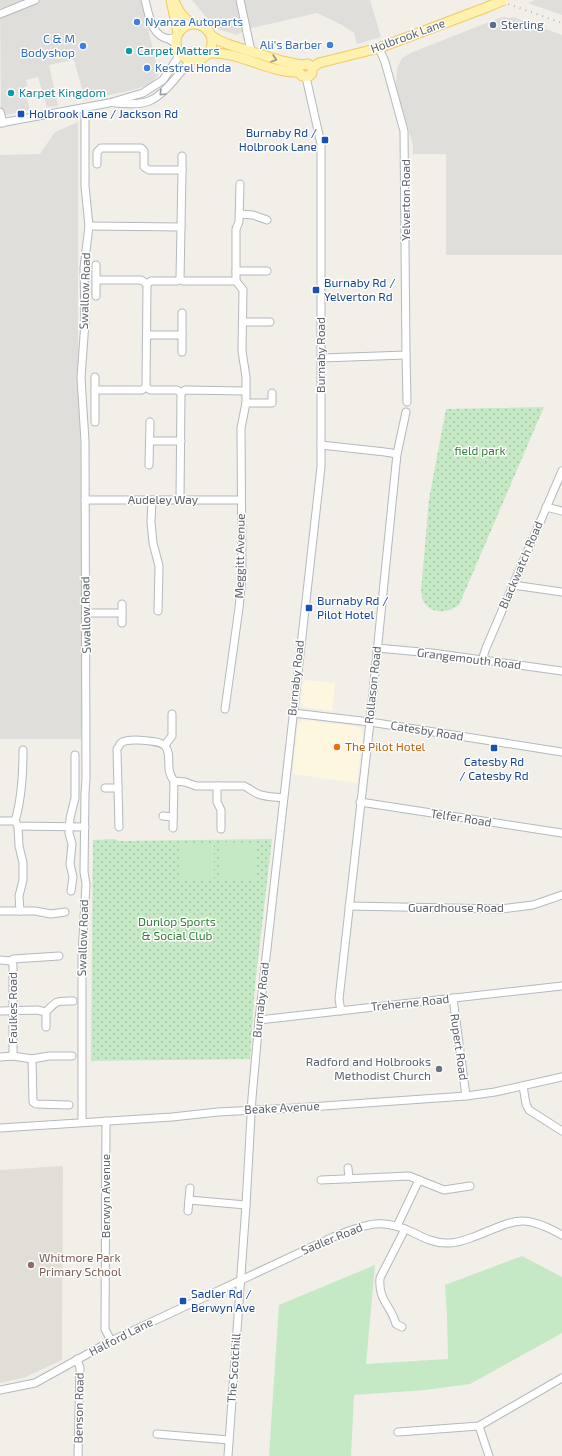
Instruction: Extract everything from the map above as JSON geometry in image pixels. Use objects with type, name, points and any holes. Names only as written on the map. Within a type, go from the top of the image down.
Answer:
[{"type":"main road","points":[[172,0],[176,41],[182,56],[191,61],[201,59],[209,53],[212,44],[212,36]]},
{"type":"main road","points":[[172,0],[187,20],[206,27],[212,36],[218,40],[282,61],[302,71]]},
{"type":"main road","name":"Holbrook Lane","points":[[302,71],[308,64],[312,68],[319,63],[379,48],[505,0]]},
{"type":"main road","points":[[176,41],[184,26],[192,22]]},
{"type":"main road","points":[[209,53],[222,53],[286,72],[302,71]]},
{"type":"street","points":[[0,14],[35,0]]},
{"type":"street","points":[[0,112],[2,123],[84,108],[113,102],[143,93],[163,80],[177,59],[176,41],[161,37],[156,32],[152,26],[145,0]]},
{"type":"street","points":[[240,0],[251,52]]},
{"type":"street","name":"Yelverton Road","points":[[379,48],[385,62],[403,124],[405,136],[407,402]]},
{"type":"street","points":[[113,102],[128,104],[150,102],[162,93],[191,61]]},
{"type":"street","name":"Burnaby Road","points":[[240,1280],[251,1110],[259,1020],[320,467],[322,358],[321,144],[302,71]]},
{"type":"street","name":"Swallow Road","points":[[82,1122],[82,955],[86,884],[84,872],[86,779],[86,612],[85,441],[81,378],[84,336],[84,268],[89,226],[85,186],[84,108]]},
{"type":"street","points":[[97,164],[97,152],[101,148],[141,148],[144,151],[144,167],[149,170],[182,170]]},
{"type":"street","points":[[180,279],[182,156]]},
{"type":"street","points":[[147,284],[151,281],[177,281],[180,279],[183,281],[236,282],[236,229],[240,214],[240,184]]},
{"type":"street","points":[[240,214],[253,215],[267,220]]},
{"type":"street","points":[[89,226],[181,227]]},
{"type":"street","points":[[96,265],[96,296]]},
{"type":"street","points":[[236,271],[267,271]]},
{"type":"street","points":[[96,280],[141,280],[147,284]]},
{"type":"street","name":"Meggitt Avenue","points":[[225,709],[242,576],[241,428],[246,403],[246,377],[242,351],[243,290],[236,282]]},
{"type":"street","points":[[146,387],[147,284]]},
{"type":"street","points":[[182,313],[182,352]]},
{"type":"street","points":[[242,322],[270,322]]},
{"type":"street","points":[[147,335],[182,335]]},
{"type":"street","points":[[322,358],[406,356]]},
{"type":"street","points":[[95,377],[95,422]]},
{"type":"street","points":[[95,390],[142,390],[146,387]]},
{"type":"street","points":[[146,387],[150,390],[177,390],[181,393]]},
{"type":"street","points":[[181,393],[185,390],[245,391]]},
{"type":"street","points":[[180,500],[181,393]]},
{"type":"street","points":[[246,403],[272,403],[272,393]]},
{"type":"street","name":"Rollason Road","points":[[341,1011],[339,999],[370,722],[397,454],[406,412]]},
{"type":"street","points":[[150,422],[150,465]]},
{"type":"street","points":[[150,440],[181,441]]},
{"type":"street","points":[[321,445],[397,454]]},
{"type":"street","name":"Blackwatch Road","points":[[482,660],[562,471]]},
{"type":"street","name":"Audeley Way","points":[[85,500],[241,500]]},
{"type":"street","points":[[152,500],[151,522],[153,543],[159,566],[158,611]]},
{"type":"street","points":[[546,507],[562,511]]},
{"type":"street","points":[[513,585],[562,592]]},
{"type":"street","points":[[122,604],[122,623]]},
{"type":"street","points":[[86,612],[122,613]]},
{"type":"street","name":"Grangemouth Road","points":[[377,648],[562,671]]},
{"type":"street","name":"Catesby Road","points":[[292,713],[370,722],[562,752]]},
{"type":"street","points":[[165,745],[172,736],[172,714]]},
{"type":"street","points":[[119,827],[117,748],[121,743],[128,740],[159,741],[165,745],[168,751],[168,770],[174,781],[173,828]]},
{"type":"street","points":[[20,911],[19,896],[23,880],[23,863],[19,846],[17,823],[23,775],[23,750]]},
{"type":"street","points":[[71,891],[73,877],[70,861],[72,844],[69,827],[75,798],[75,755]]},
{"type":"street","points":[[174,781],[185,782],[196,786],[244,786],[264,796],[283,798]]},
{"type":"street","points":[[217,786],[217,802],[221,810],[221,829]]},
{"type":"street","points":[[105,788],[118,788]]},
{"type":"street","name":"Telfer Road","points":[[360,802],[562,833]]},
{"type":"street","points":[[163,816],[173,817]]},
{"type":"street","points":[[0,821],[85,827]]},
{"type":"street","name":"Guardhouse Road","points":[[349,906],[501,909],[519,908],[533,905],[562,895]]},
{"type":"street","points":[[0,911],[35,911],[51,914],[65,912]]},
{"type":"street","points":[[0,960],[11,961],[13,959],[59,956]]},
{"type":"street","name":"Faulkes Road","points":[[11,961],[13,965],[13,1056]]},
{"type":"street","name":"Treherne Road","points":[[259,1020],[562,986]]},
{"type":"street","name":"Rupert Road","points":[[453,998],[466,1096]]},
{"type":"street","points":[[46,1027],[46,1012],[58,1001],[73,1001]]},
{"type":"street","points":[[0,1011],[38,1010],[46,1012]]},
{"type":"street","points":[[0,1057],[13,1056],[32,1059],[49,1056],[72,1056]]},
{"type":"street","points":[[32,1059],[33,1102],[36,1104],[69,1105]]},
{"type":"street","name":"Beake Avenue","points":[[0,1128],[466,1096],[495,1092],[562,1077]]},
{"type":"street","points":[[523,1086],[526,1104],[529,1110],[562,1131]]},
{"type":"street","name":"Berwyn Avenue","points":[[106,1121],[104,1329],[111,1341]]},
{"type":"street","points":[[348,1168],[349,1179]]},
{"type":"street","points":[[321,1180],[409,1176],[444,1190],[470,1186]]},
{"type":"street","points":[[397,1226],[419,1180]]},
{"type":"street","points":[[188,1211],[190,1188]]},
{"type":"street","points":[[189,1200],[246,1205]]},
{"type":"street","name":"Sadler Road","points":[[240,1280],[356,1228],[377,1223],[397,1226],[428,1240],[449,1244],[463,1241],[509,1222],[522,1220],[541,1224],[562,1235]]},
{"type":"street","points":[[397,1327],[394,1316],[383,1300],[380,1278],[405,1229]]},
{"type":"street","name":"Halford Lane","points":[[0,1390],[35,1383],[111,1341],[240,1280]]},
{"type":"street","name":"The Scotchill","points":[[228,1456],[240,1280]]},
{"type":"street","name":"Benson Road","points":[[77,1359],[80,1368],[78,1456]]},
{"type":"street","points":[[398,1432],[479,1426],[562,1378]]},
{"type":"street","points":[[479,1426],[489,1456]]},
{"type":"street","points":[[157,1434],[229,1440]]},
{"type":"shaded area","points":[[0,0],[141,0],[159,74],[151,84],[133,90],[85,100],[74,60],[49,65],[58,106],[47,107],[38,77],[26,80],[28,86],[24,87],[30,110],[1,116]]},
{"type":"shaded area","points":[[192,0],[370,0],[381,37],[357,44],[354,33],[342,25],[317,13],[247,29],[237,35],[215,28]]},
{"type":"shaded area","points":[[535,0],[562,0],[562,15],[528,3]]},
{"type":"shaded area","points":[[505,17],[513,17],[562,35],[562,255],[446,255],[446,154],[413,154],[413,145],[396,86],[397,68],[402,58],[413,52]]},
{"type":"shaded area","points":[[78,122],[78,336],[83,665],[81,738],[86,739],[0,739],[0,155],[40,154],[55,132]]},
{"type":"shaded area","points":[[303,680],[335,683],[332,711],[303,707],[301,702]]},
{"type":"shaded area","points":[[302,720],[358,727],[362,729],[363,732],[357,783],[293,774],[298,724]]},
{"type":"shaded area","name":"Whitmore Park Primary School","points":[[63,1166],[62,1360],[23,1378],[0,1383],[0,1170]]},
{"type":"green space","name":"field park","points":[[544,407],[459,605],[446,611],[433,610],[424,603],[421,592],[429,499],[446,409]]},
{"type":"green space","name":"Dunlop Sports & Social Club","points":[[114,839],[119,841],[272,839],[255,985],[250,1059],[91,1061],[93,840]]},
{"type":"green space","points":[[221,842],[257,843],[256,879],[221,879]]},
{"type":"green space","points":[[179,843],[214,843],[214,880],[179,880]]},
{"type":"green space","points":[[522,1256],[562,1277],[562,1333],[470,1384],[425,1390],[354,1395],[351,1456],[269,1456],[279,1305],[375,1265],[366,1364],[448,1359],[445,1285]]},
{"type":"railway","points":[[497,0],[562,23]]},
{"type":"place","name":"Nyanza Autoparts","points":[[137,22]]},
{"type":"place","name":"Sterling","points":[[493,25]]},
{"type":"place","name":"Ali's Barber","points":[[330,45]]},
{"type":"place","name":"C & M Bodyshop","points":[[83,46]]},
{"type":"place","name":"Carpet Matters","points":[[129,51]]},
{"type":"place","name":"Kestrel Honda","points":[[147,68]]},
{"type":"place","name":"Karpet Kingdom","points":[[11,93]]},
{"type":"place","name":"Holbrook Lane / Jackson Rd","points":[[21,114]]},
{"type":"place","name":"Burnaby Rd / Holbrook Lane","points":[[325,140]]},
{"type":"place","name":"Burnaby Rd / Yelverton Rd","points":[[316,290]]},
{"type":"place","name":"Burnaby Rd / Pilot Hotel","points":[[309,608]]},
{"type":"place","name":"The Pilot Hotel","points":[[337,747]]},
{"type":"place","name":"Catesby Rd / Catesby Rd","points":[[494,748]]},
{"type":"place","name":"Radford and Holbrooks Methodist Church","points":[[439,1069]]},
{"type":"place","name":"Whitmore Park Primary School","points":[[31,1265]]},
{"type":"place","name":"Sadler Rd / Berwyn Ave","points":[[183,1301]]}]
